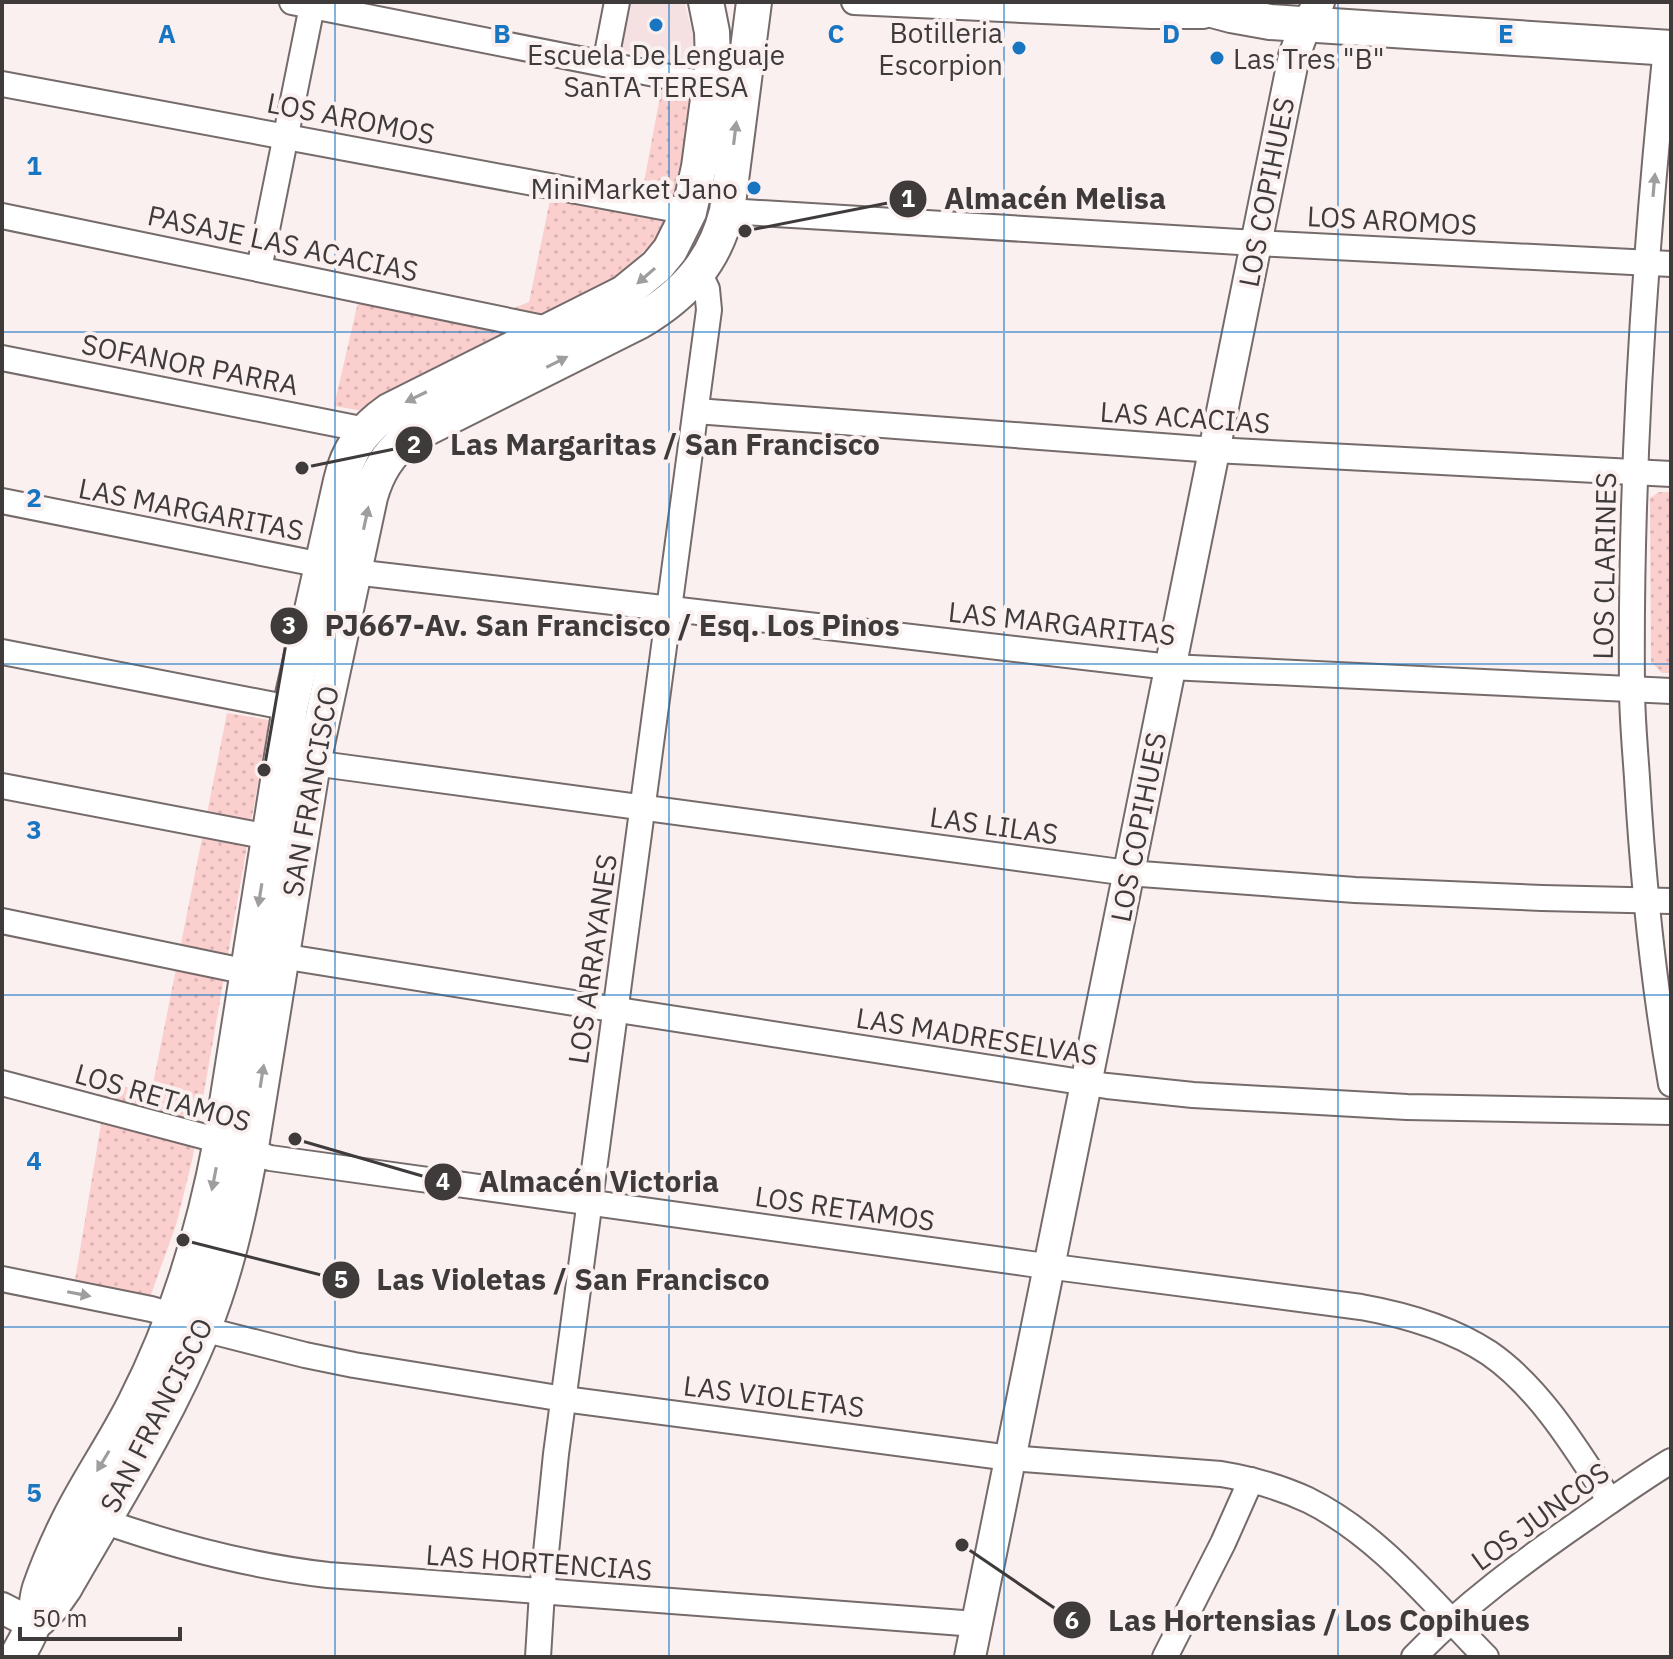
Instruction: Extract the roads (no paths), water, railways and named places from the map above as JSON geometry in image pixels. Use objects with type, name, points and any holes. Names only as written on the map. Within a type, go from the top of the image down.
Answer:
[{"type":"main road","name":"SAN FRANCISCO","points":[[236,1147],[281,956],[313,763],[338,569],[344,467],[357,441],[389,411],[624,293],[641,281],[670,250],[689,212],[697,180],[714,47],[706,2]]},
{"type":"main road","name":"SAN FRANCISCO","points":[[17,1657],[33,1624],[40,1588],[75,1510],[137,1400],[228,1253],[241,1204],[236,1147],[248,972],[290,708],[338,569],[374,483],[397,446],[421,430],[640,321],[673,299],[699,272],[716,243],[727,211],[754,2]]},
{"type":"main road","points":[[1182,2],[1270,22],[1313,13],[1669,48]]},
{"type":"main road","name":"SAN FRANCISCO","points":[[33,1624],[58,1598],[163,1416],[188,1322]]},
{"type":"street","points":[[605,64],[617,2]]},
{"type":"street","points":[[854,2],[1151,16],[1231,15]]},
{"type":"street","points":[[259,269],[286,137],[302,4],[377,10],[605,64],[710,85]]},
{"type":"street","name":"LOS COPIHUES","points":[[970,1657],[1294,56],[1313,13]]},
{"type":"street","name":"LOS CLARINES","points":[[1669,48],[1659,263],[1636,473],[1632,690],[1646,901],[1671,1084]]},
{"type":"street","name":"LOS AROMOS","points":[[2,84],[689,212]]},
{"type":"street","name":"LOS AROMOS","points":[[727,211],[1256,243],[1659,263]]},
{"type":"street","name":"PASAJE LAS ACACIAS","points":[[2,216],[553,330]]},
{"type":"street","name":"LOS ARRAYANES","points":[[538,1657],[554,1469],[709,302],[699,272]]},
{"type":"street","name":"SOFANOR PARRA","points":[[2,358],[366,430]]},
{"type":"street","name":"LAS ACACIAS","points":[[696,411],[1214,450],[1671,474]]},
{"type":"street","name":"LAS MARGARITAS","points":[[2,501],[338,569],[1170,667],[1671,691]]},
{"type":"street","points":[[2,652],[290,708]]},
{"type":"street","name":"LAS LILAS","points":[[313,763],[1128,873],[1355,890],[1671,901]]},
{"type":"street","points":[[2,786],[269,837]]},
{"type":"street","points":[[2,921],[248,972]]},
{"type":"street","name":"LAS MADRESELVAS","points":[[281,956],[1086,1083],[1193,1095],[1315,1103],[1527,1111],[1671,1112]]},
{"type":"street","name":"LOS RETAMOS","points":[[2,1083],[270,1158],[1394,1313],[1448,1332],[1508,1367],[1565,1434],[1610,1501]]},
{"type":"street","name":"LAS VIOLETAS","points":[[2,1279],[151,1309],[252,1343],[354,1365],[564,1399],[1010,1458],[1221,1474],[1251,1480],[1308,1500],[1351,1526],[1390,1559],[1486,1657]]},
{"type":"street","name":"LOS JUNCOS","points":[[1414,1657],[1450,1621],[1548,1545],[1671,1461]]},
{"type":"street","points":[[1165,1657],[1251,1480]]},
{"type":"street","name":"LAS HORTENCIAS","points":[[103,1521],[186,1548],[293,1571],[976,1624]]},
{"type":"street","points":[[2,1608],[33,1624]]},
{"type":"place","name":"Escuela De Lenguaje SanTA TERESA","points":[[656,25]]},
{"type":"place","name":"Botilleria Escorpion","points":[[1019,48]]},
{"type":"place","name":"Las Tres \"B\"","points":[[1217,58]]},
{"type":"place","name":"MiniMarket Jano","points":[[754,188]]},
{"type":"place","name":"Almacén Melisa","points":[[745,231]]},
{"type":"place","name":"Las Margaritas / San Francisco","points":[[302,468]]},
{"type":"place","name":"PJ667-Av. San Francisco / Esq. Los Pinos","points":[[264,770]]},
{"type":"place","name":"Almacén Victoria","points":[[295,1139]]},
{"type":"place","name":"Las Violetas / San Francisco","points":[[183,1240]]},
{"type":"place","name":"Las Hortensias / Los Copihues","points":[[962,1545]]}]
